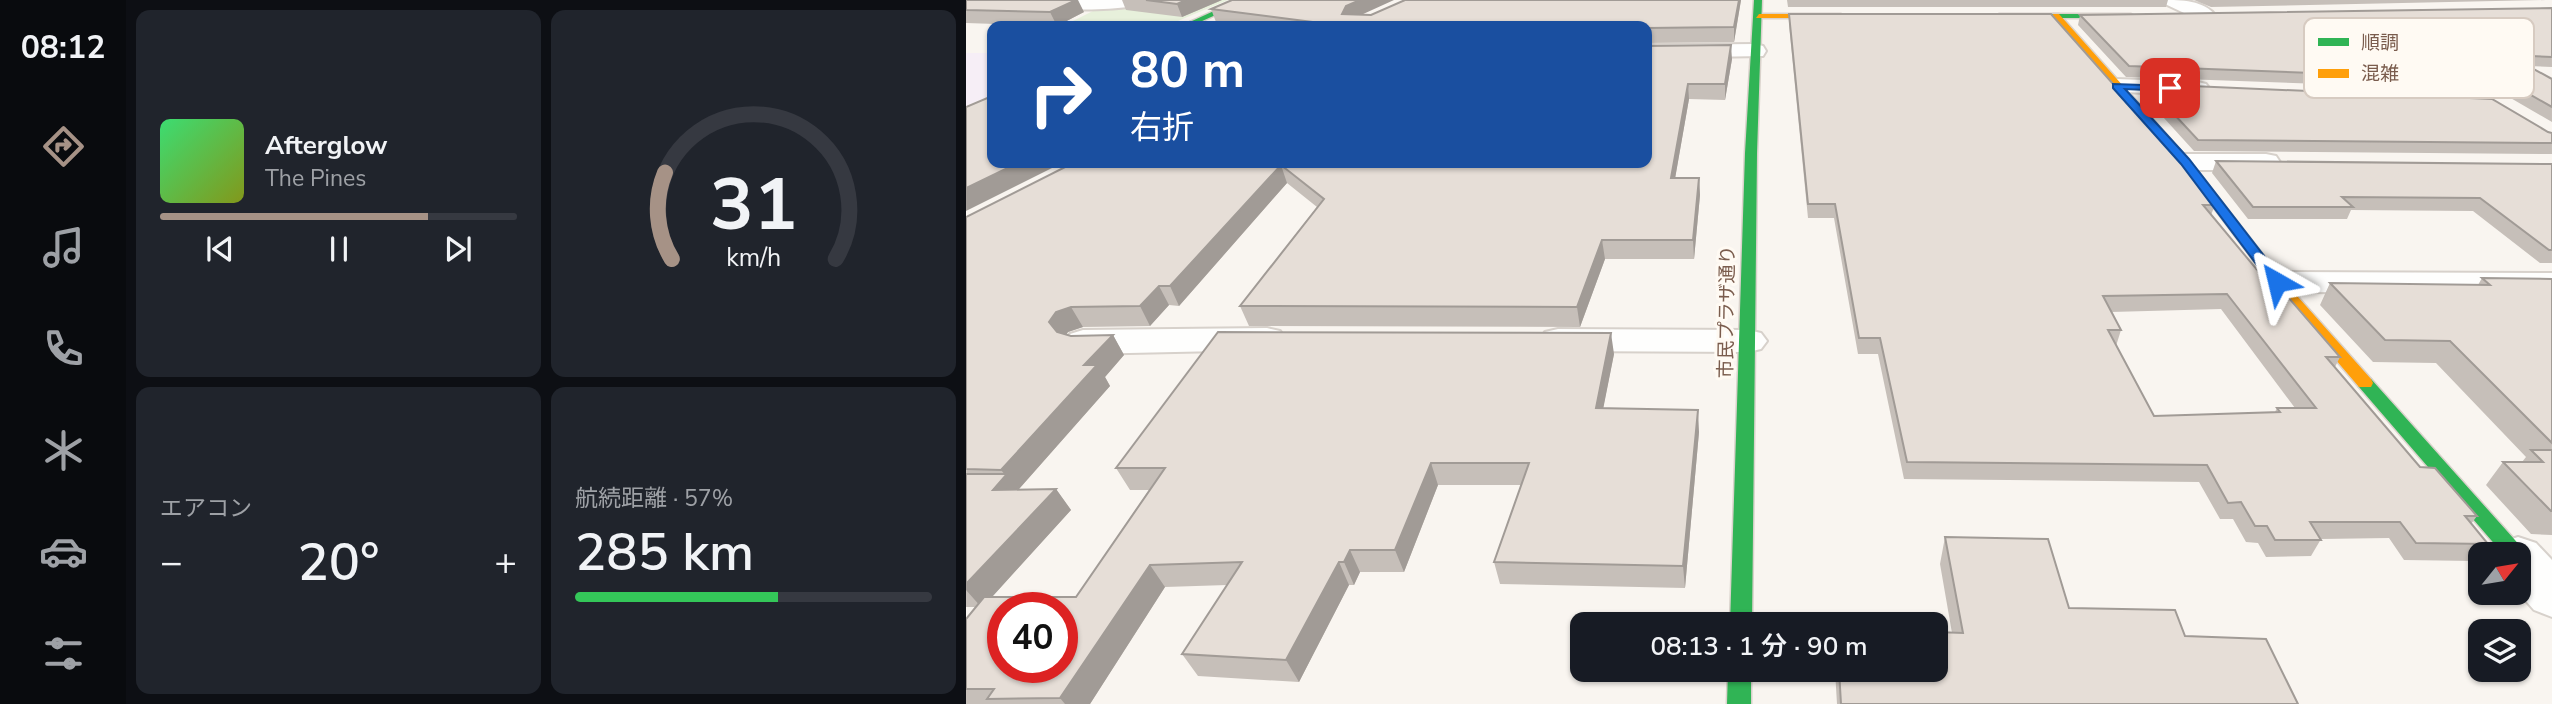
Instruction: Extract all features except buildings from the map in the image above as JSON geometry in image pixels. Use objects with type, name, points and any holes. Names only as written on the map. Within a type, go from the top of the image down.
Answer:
[{"type":"street","points":[[1002,3],[1140,0]]},
{"type":"street","points":[[1197,21],[1245,0]]},
{"type":"street","points":[[1758,8],[1854,16]]},
{"type":"street","name":"市民プラザ通り","points":[[1741,612],[1758,8]]},
{"type":"street","points":[[1976,16],[2056,16],[2163,10],[2212,16]]},
{"type":"street","points":[[2056,16],[2185,162],[2277,282],[2505,542]]},
{"type":"street","points":[[1652,52],[1755,51]]},
{"type":"street","points":[[2116,86],[2228,90]]},
{"type":"street","points":[[2185,162],[2294,163]]},
{"type":"street","points":[[2277,282],[2552,283]]},
{"type":"street","points":[[1083,342],[1300,339]]},
{"type":"street","points":[[1523,340],[1748,341]]},
{"type":"street","points":[[2531,572],[2552,595]]},
{"type":"street","points":[[1739,704],[1740,682]]},
{"type":"shaded area","points":[[966,53],[987,53],[987,97],[966,106]]},
{"type":"green space","points":[[1162,0],[1228,0],[1178,21],[1073,21],[1099,8]]},
{"type":"traffic: fast","points":[[1197,21],[1245,0]]},
{"type":"traffic: fast","points":[[1741,612],[1751,153],[1758,0]]},
{"type":"traffic: fast","points":[[1999,16],[2131,16]]},
{"type":"traffic: fast","points":[[2365,383],[2505,542]]},
{"type":"traffic: fast","points":[[1739,704],[1740,682]]},
{"type":"traffic: slow","points":[[1759,16],[1841,16]]},
{"type":"traffic: slow","points":[[2056,16],[2185,162],[2277,282],[2365,383]]},
{"type":"route","points":[[2170,88],[2116,86],[2185,162],[2277,282]]}]
